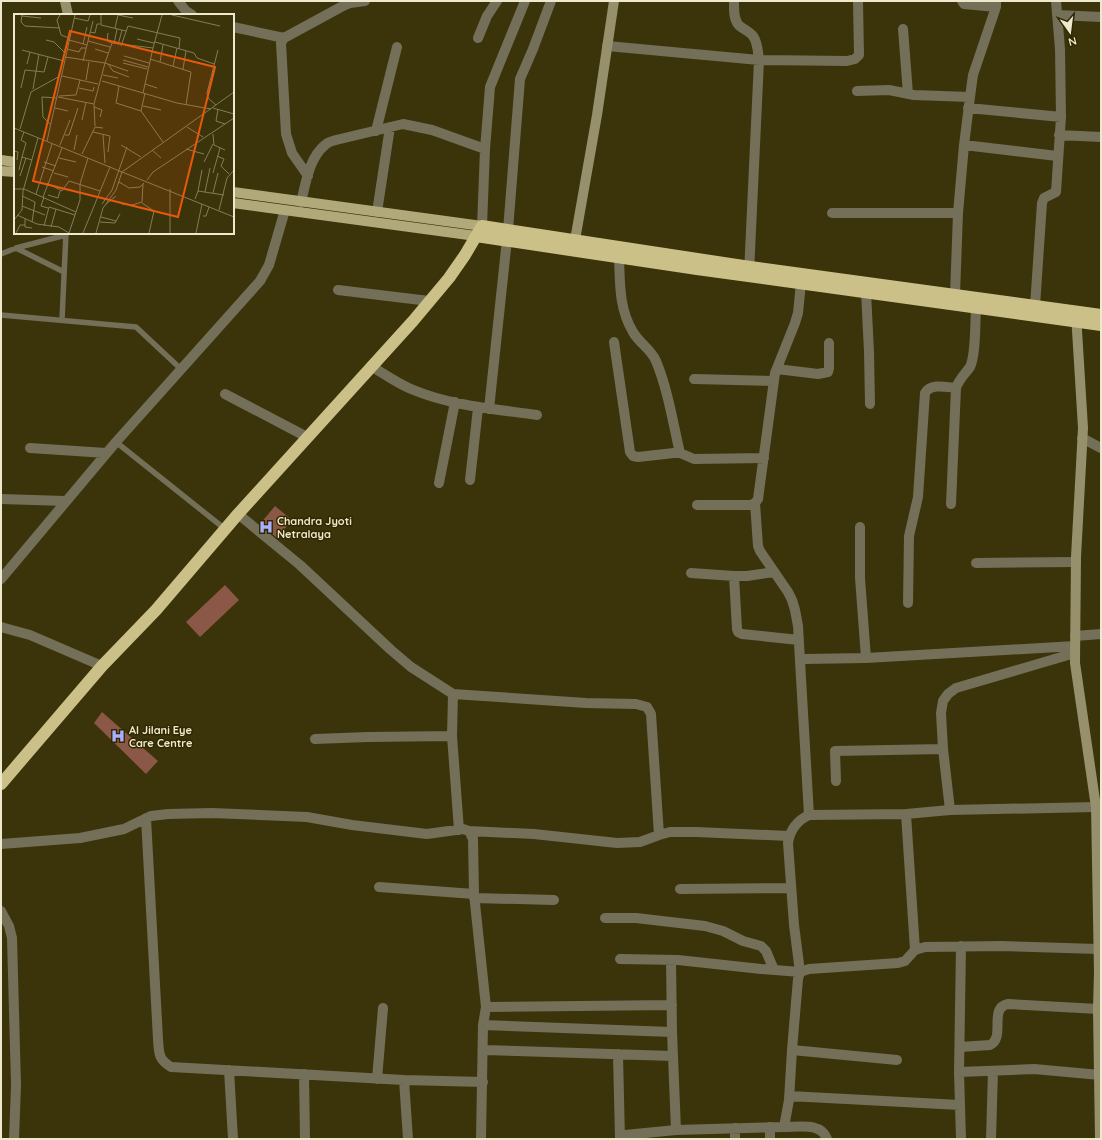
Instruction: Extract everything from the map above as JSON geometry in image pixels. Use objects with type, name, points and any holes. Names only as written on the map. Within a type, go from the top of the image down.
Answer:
[{"type":"highway","points":[[1,784],[102,666],[156,610],[238,514],[449,278],[479,231],[619,257],[954,295],[1035,306],[1101,325]]},
{"type":"highway","points":[[507,235],[575,240],[750,271],[801,283],[976,308],[1076,317],[1101,315]]},
{"type":"main road","points":[[65,1],[68,14]]},
{"type":"main road","points":[[575,240],[597,115],[614,1]]},
{"type":"main road","points":[[1,160],[14,162]]},
{"type":"main road","points":[[1,170],[14,172]]},
{"type":"main road","points":[[234,192],[377,212],[479,231]]},
{"type":"main road","points":[[234,202],[285,210],[479,231]]},
{"type":"main road","points":[[1076,317],[1083,428],[1076,562],[1075,663],[1097,799],[1099,913],[1098,949],[1100,973],[1098,1009],[1100,1139]]},
{"type":"street","points":[[178,1],[190,14]]},
{"type":"street","points":[[308,176],[292,153],[286,134],[280,47],[281,43],[284,38],[341,7],[350,3],[365,1]]},
{"type":"street","points":[[478,38],[487,16],[497,1]]},
{"type":"street","points":[[479,231],[490,87],[525,1]]},
{"type":"street","points":[[489,409],[507,235],[520,79],[551,1]]},
{"type":"street","points":[[734,1],[738,26],[750,32],[754,37],[759,60],[750,271]]},
{"type":"street","points":[[607,46],[759,60],[847,61],[855,59],[859,55],[858,1]]},
{"type":"street","points":[[954,295],[958,214],[968,108],[973,75],[996,4],[964,4],[962,1]]},
{"type":"street","points":[[1035,306],[1042,203],[1044,198],[1056,192],[1057,185],[1057,156],[1060,117],[1060,49],[1056,1]]},
{"type":"street","points":[[1058,15],[1101,17]]},
{"type":"street","points":[[234,27],[284,38]]},
{"type":"street","points":[[903,29],[908,94]]},
{"type":"street","points":[[376,130],[397,47]]},
{"type":"street","points":[[857,91],[889,90],[914,95],[970,97]]},
{"type":"street","points":[[968,108],[1060,117]]},
{"type":"street","points":[[301,202],[310,167],[326,144],[336,140],[403,124],[426,128],[485,149]]},
{"type":"street","points":[[377,212],[390,127]]},
{"type":"street","points":[[1059,136],[1101,137]]},
{"type":"street","points":[[964,145],[1057,156]]},
{"type":"street","points":[[1,579],[65,500],[260,281],[269,265],[285,210]]},
{"type":"street","points":[[832,213],[958,214]]},
{"type":"street","points":[[619,257],[620,296],[622,308],[633,333],[652,353],[656,361],[671,410],[680,453]]},
{"type":"street","points":[[801,283],[796,323],[777,369],[774,382],[758,499],[755,503],[758,546],[788,592],[795,610],[800,661],[808,815]]},
{"type":"street","points":[[338,290],[429,301]]},
{"type":"street","points":[[866,292],[870,352],[870,404]]},
{"type":"street","points":[[951,504],[956,388],[959,380],[970,367],[976,308]]},
{"type":"street","points":[[614,342],[630,452],[633,456],[638,457],[680,453],[694,459],[764,458]]},
{"type":"street","points":[[777,369],[818,374],[828,372],[829,343]]},
{"type":"street","points":[[371,366],[410,389],[454,402],[478,408],[537,415]]},
{"type":"street","points":[[694,379],[774,382]]},
{"type":"street","points":[[908,603],[910,536],[918,497],[925,393],[927,389],[931,387],[956,388]]},
{"type":"street","points":[[225,394],[307,437]]},
{"type":"street","points":[[439,483],[454,402]]},
{"type":"street","points":[[470,480],[478,408]]},
{"type":"street","points":[[1082,438],[1101,448]]},
{"type":"street","points":[[30,448],[106,453]]},
{"type":"street","points":[[1,499],[65,500]]},
{"type":"street","points":[[697,505],[751,505],[755,503]]},
{"type":"street","points":[[238,514],[300,565],[396,654],[412,667],[453,694],[586,703],[636,704],[647,707],[650,714],[658,835]]},
{"type":"street","points":[[860,528],[860,578],[866,658]]},
{"type":"street","points":[[976,563],[1076,562]]},
{"type":"street","points":[[690,573],[747,576],[774,572]]},
{"type":"street","points":[[734,576],[738,632],[742,634],[798,640]]},
{"type":"street","points":[[1,627],[30,635],[102,666]]},
{"type":"street","points":[[950,810],[943,749],[941,713],[943,702],[948,694],[956,688],[1075,645],[1101,634]]},
{"type":"street","points":[[800,661],[804,659],[866,658],[1075,645]]},
{"type":"street","points":[[453,694],[452,736],[464,831],[473,839],[474,896],[486,1007],[483,1025],[481,1139]]},
{"type":"street","points":[[315,739],[452,736]]},
{"type":"street","points":[[836,781],[835,751],[943,749]]},
{"type":"street","points":[[784,1127],[789,1096],[798,979],[800,972],[794,925],[788,843],[789,836],[796,823],[808,815],[906,814],[1097,799]]},
{"type":"street","points":[[1,844],[80,838],[124,829],[150,816],[212,813],[323,819],[352,825],[428,834],[464,831],[534,834],[617,843],[640,842],[670,832],[789,836]]},
{"type":"street","points":[[906,814],[915,950]]},
{"type":"street","points":[[146,818],[159,1055],[164,1062],[171,1067],[377,1079],[483,1082]]},
{"type":"street","points":[[379,887],[474,896],[554,900]]},
{"type":"street","points":[[680,889],[791,888]]},
{"type":"street","points":[[1,911],[9,926],[12,938],[16,1085],[14,1139]]},
{"type":"street","points":[[605,918],[636,918],[717,929],[743,941],[761,946],[766,951],[774,970]]},
{"type":"street","points":[[961,946],[959,1072],[961,1139]]},
{"type":"street","points":[[620,959],[671,960],[800,972],[809,969],[898,963],[905,961],[915,950],[925,947],[1000,946],[1098,949]]},
{"type":"street","points":[[671,960],[676,1130]]},
{"type":"street","points":[[960,1047],[990,1045],[994,1043],[997,1038],[999,1010],[1003,1005],[1008,1004],[1098,1009]]},
{"type":"street","points":[[486,1007],[672,1005]]},
{"type":"street","points":[[377,1079],[383,1008]]},
{"type":"street","points":[[483,1025],[672,1032]]},
{"type":"street","points":[[483,1050],[673,1056]]},
{"type":"street","points":[[792,1050],[897,1060]]},
{"type":"street","points":[[618,1054],[621,1139]]},
{"type":"street","points":[[959,1072],[1034,1069],[1100,1075]]},
{"type":"street","points":[[229,1070],[233,1139]]},
{"type":"street","points":[[991,1139],[993,1071]]},
{"type":"street","points":[[304,1074],[305,1139]]},
{"type":"street","points":[[404,1080],[408,1139]]},
{"type":"street","points":[[789,1096],[960,1104]]},
{"type":"street","points":[[621,1139],[625,1135],[676,1130],[711,1134],[735,1128],[770,1127],[812,1127],[820,1129],[825,1133],[827,1139]]},
{"type":"street","points":[[770,1127],[770,1139]]},
{"type":"street","points":[[735,1128],[735,1139]]},
{"type":"lane","points":[[1,254],[16,248],[66,234],[62,320]]},
{"type":"lane","points":[[16,248],[64,272]]},
{"type":"lane","points":[[1,315],[136,327],[182,370]]},
{"type":"lane","points":[[116,442],[225,529]]},
{"type":"building","points":[[275,506],[292,520],[277,538],[260,524]]},
{"type":"building","points":[[225,585],[239,600],[200,637],[186,622]]},
{"type":"building","points":[[102,712],[158,761],[146,774],[94,723]]},
{"type":"place","name":"Chandra Jyoti Netralaya","points":[[266,527]]},
{"type":"place","name":"Al Jilani Eye Care Centre","points":[[118,736]]}]
